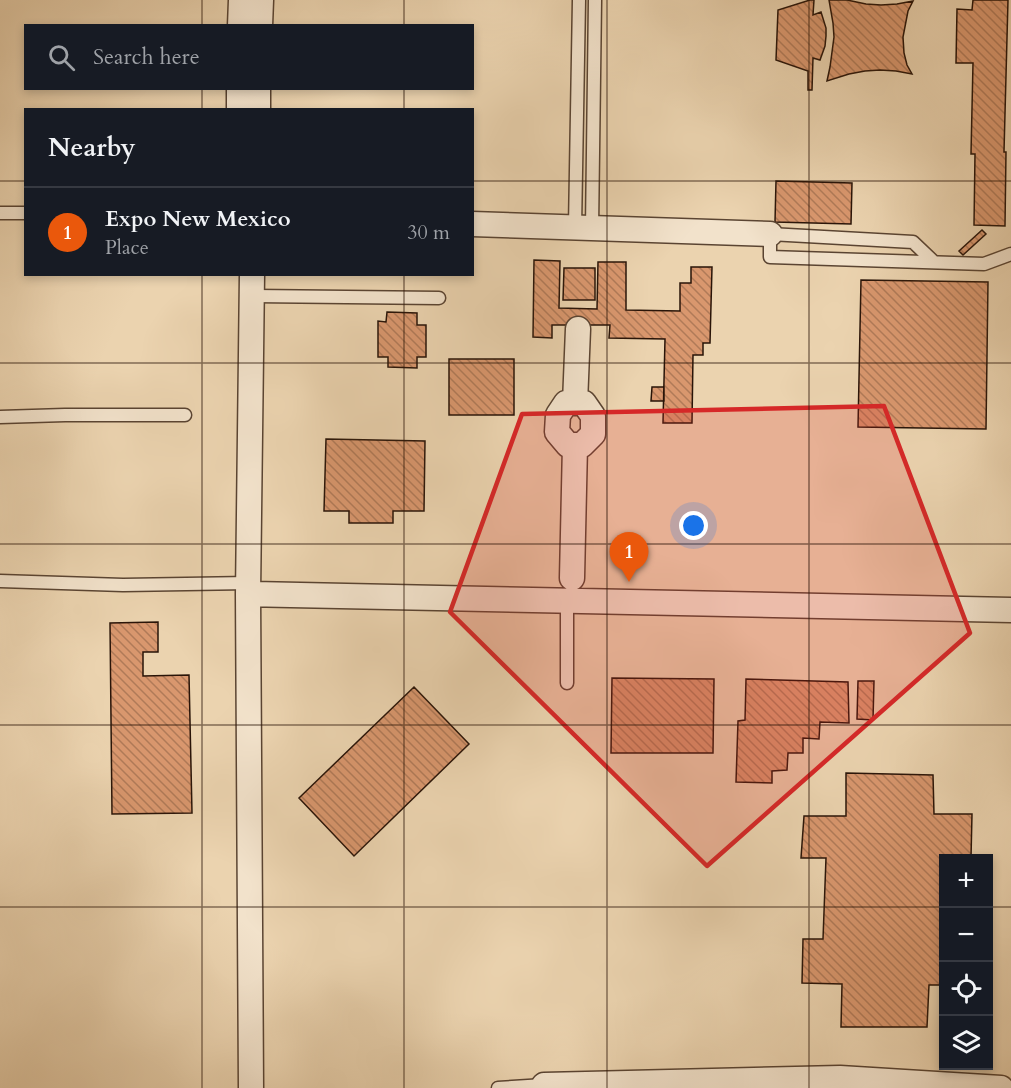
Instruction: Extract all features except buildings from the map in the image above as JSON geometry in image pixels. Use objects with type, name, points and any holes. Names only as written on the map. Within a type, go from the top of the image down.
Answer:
[{"type":"street","points":[[240,24],[241,0]]},
{"type":"street","points":[[260,24],[261,0]]},
{"type":"street","points":[[239,90],[239,108]]},
{"type":"street","points":[[258,90],[258,108]]},
{"type":"street","points":[[474,224],[770,234]]},
{"type":"street","points":[[251,1088],[248,589],[252,285]]},
{"type":"street","points":[[570,589],[575,445],[568,445],[557,432],[558,415],[566,403],[575,403],[578,329]]},
{"type":"street","points":[[248,589],[570,589],[1011,610]]},
{"type":"street","points":[[544,1085],[840,1078],[1001,1088]]},
{"type":"lane","points":[[579,0],[584,227]]},
{"type":"lane","points":[[584,227],[595,0]]},
{"type":"lane","points":[[0,213],[24,213]]},
{"type":"lane","points":[[934,262],[913,242],[770,234],[770,257],[984,264],[1011,254]]},
{"type":"lane","points":[[252,285],[439,298]]},
{"type":"lane","points":[[0,417],[184,416]]},
{"type":"lane","points":[[0,581],[248,589]]},
{"type":"lane","points":[[567,683],[570,589]]},
{"type":"lane","points":[[498,1088],[544,1085]]},
{"type":"highlighted area","points":[[884,406],[970,633],[707,866],[450,612],[522,414]]},
{"type":"place","name":"Expo New Mexico","points":[[629,582]]}]
